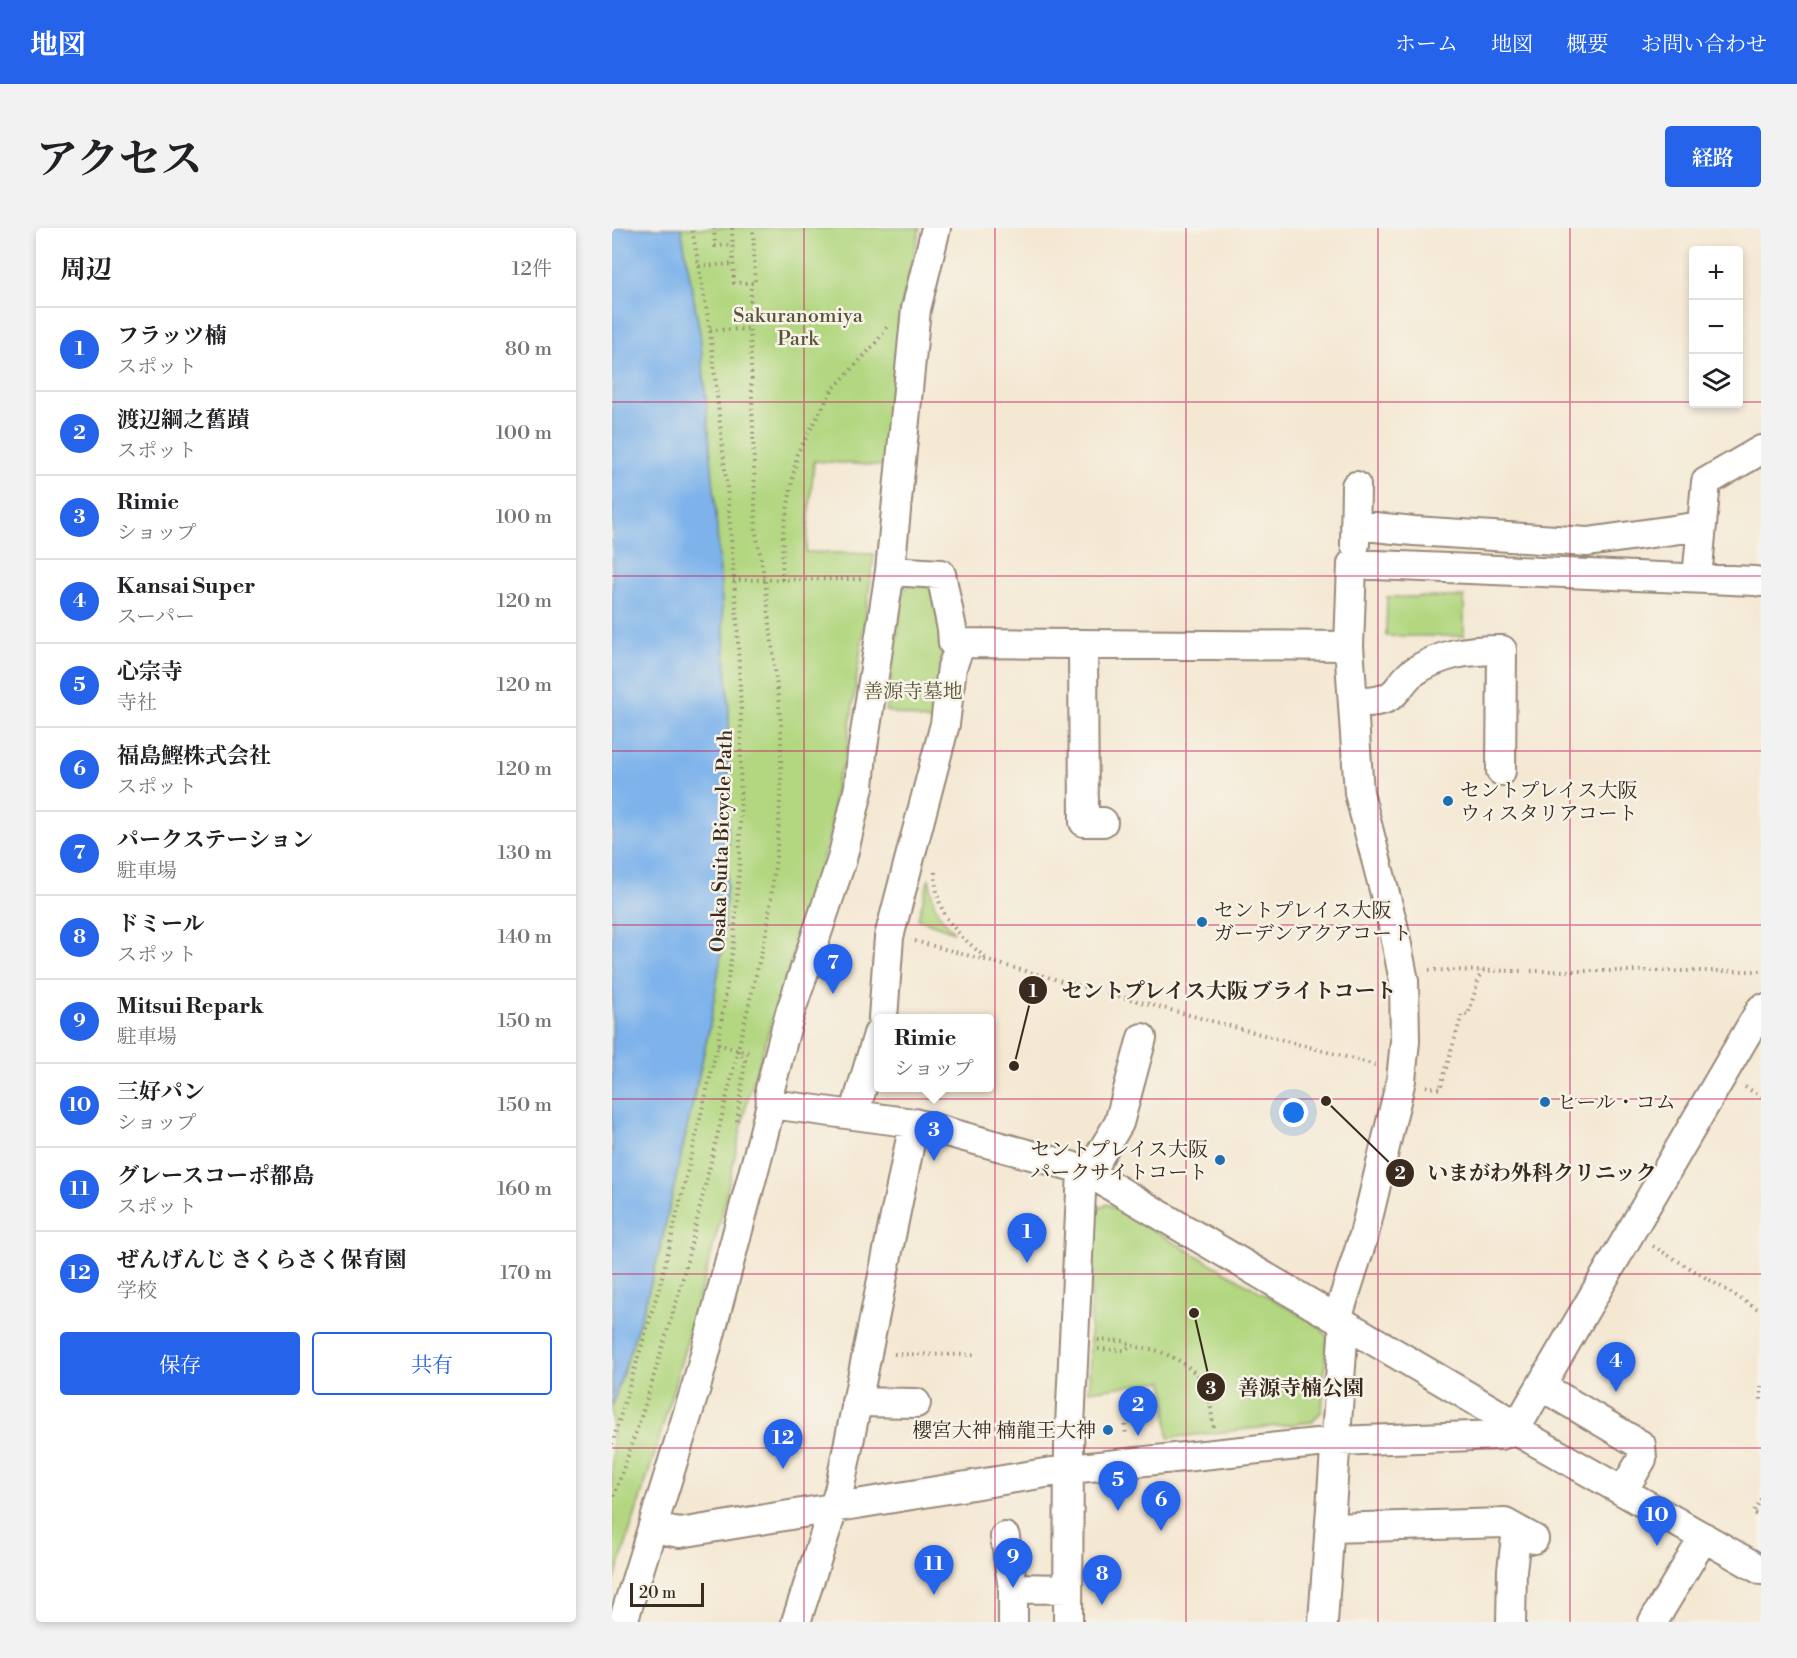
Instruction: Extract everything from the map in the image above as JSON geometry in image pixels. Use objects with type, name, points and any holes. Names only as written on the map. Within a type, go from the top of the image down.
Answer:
[{"type":"street","points":[[623,1622],[697,1384],[771,1104],[770,1089],[790,1013],[842,859],[858,795],[881,575],[916,309],[936,228]]},
{"type":"street","points":[[1697,578],[1706,482],[1761,450]]},
{"type":"street","points":[[1323,1622],[1336,1441],[1340,1321],[1364,1235],[1396,1101],[1402,1072],[1406,1024],[1404,981],[1399,950],[1359,793],[1349,646],[1356,486]]},
{"type":"street","points":[[1355,525],[1588,542],[1701,526]]},
{"type":"street","points":[[1354,564],[1761,582]]},
{"type":"street","points":[[881,575],[941,574],[953,643],[1349,646]]},
{"type":"street","points":[[883,1014],[889,937],[945,724],[952,667],[961,643]]},
{"type":"street","points":[[1083,644],[1083,822],[1104,822]]},
{"type":"street","points":[[1353,703],[1385,699],[1393,695],[1412,674],[1439,658],[1459,652],[1502,650],[1501,771]]},
{"type":"street","points":[[653,1528],[680,1533],[1070,1469],[1336,1441],[1501,1435],[1515,1430],[1761,1009]]},
{"type":"street","points":[[1068,1622],[1069,1447],[1086,1172],[1119,1123],[1142,1038]]},
{"type":"street","points":[[854,1115],[874,1050]]},
{"type":"street","points":[[771,1104],[914,1123],[1086,1172],[1505,1418],[1515,1430],[1761,1570]]},
{"type":"street","points":[[796,1622],[838,1491],[914,1123]]},
{"type":"street","points":[[1541,1386],[1641,1445],[1642,1459],[1623,1491]]},
{"type":"street","points":[[856,1402],[916,1403]]},
{"type":"street","points":[[1330,1528],[1505,1523],[1525,1535],[1512,1570],[1511,1622]]},
{"type":"street","points":[[1005,1538],[1013,1588],[1013,1622]]},
{"type":"street","points":[[1653,1622],[1704,1538]]},
{"type":"street","points":[[1013,1588],[1068,1589]]},
{"type":"path","name":"Osaka Suita Bicycle Path","points":[[612,1444],[661,1281],[718,1044],[734,940],[740,854],[741,709],[727,486],[710,330],[692,228]]},
{"type":"path","points":[[714,228],[715,246],[733,245]]},
{"type":"path","points":[[732,228],[734,283],[755,283],[753,228]]},
{"type":"path","points":[[699,266],[734,264]]},
{"type":"path","points":[[612,1502],[645,1405],[681,1286],[767,929],[779,817],[781,724],[765,580],[756,532],[750,329],[751,283]]},
{"type":"path","points":[[782,580],[783,533],[796,454],[832,390],[876,343],[890,323]]},
{"type":"path","points":[[710,330],[750,329]]},
{"type":"path","points":[[734,580],[881,575]]},
{"type":"path","points":[[935,870],[939,903],[945,916],[958,935],[989,961]]},
{"type":"path","points":[[908,940],[1100,991]]},
{"type":"path","points":[[1422,970],[1523,971]]},
{"type":"path","points":[[1420,1084],[1440,1089],[1462,1014],[1468,1016],[1481,971]]},
{"type":"path","points":[[1531,971],[1761,971]]},
{"type":"path","points":[[1107,993],[1383,1067]]},
{"type":"path","points":[[718,1044],[743,1052]]},
{"type":"path","points":[[736,1128],[745,1061],[737,1050]]},
{"type":"path","points":[[1737,1082],[1761,1095]]},
{"type":"path","points":[[1644,1241],[1761,1311]]},
{"type":"path","points":[[1095,1340],[1125,1341],[1130,1346],[1153,1349],[1189,1366],[1201,1380],[1209,1395],[1215,1437]]},
{"type":"path","points":[[1104,1349],[1125,1350],[1130,1346]]},
{"type":"path","points":[[866,1354],[977,1355]]},
{"type":"path","points":[[1761,1386],[1761,1404]]},
{"type":"path","points":[[1125,1425],[1126,1441]]},
{"type":"path","points":[[1761,1499],[1753,1513],[1761,1517]]},
{"type":"green space","name":"Sakuranomiya Park","points":[[681,228],[920,228],[900,312],[884,466],[814,461],[806,552],[874,554],[845,762],[835,787],[829,838],[748,1098],[721,1218],[694,1316],[658,1443],[612,1588],[612,1407],[646,1301],[661,1245],[710,1025],[722,949],[728,870],[729,709],[715,501],[700,333]]},
{"type":"green space","name":"善源寺墓地","points":[[909,585],[930,587],[943,636],[935,722],[886,711],[904,590]]},
{"type":"green space","points":[[1387,597],[1464,597],[1464,636],[1386,636]]},
{"type":"green space","points":[[929,878],[936,908],[954,932],[918,919]]},
{"type":"green space","points":[[1107,1204],[1320,1326],[1327,1337],[1322,1411],[1312,1422],[1168,1438],[1164,1381],[1089,1391],[1095,1210]]},
{"type":"water","points":[[612,228],[681,228],[700,333],[715,501],[729,709],[728,870],[722,949],[710,1025],[661,1245],[646,1301],[612,1407]]},
{"type":"place","name":"セントプレイス大阪 ウィスタリアコート","points":[[1448,801]]},
{"type":"place","name":"セントプレイス大阪 ガーデンアクアコート","points":[[1202,922]]},
{"type":"place","name":"パークステーション","points":[[833,994]]},
{"type":"place","name":"セントプレイス大阪 ブライトコート","points":[[1014,1066]]},
{"type":"place","name":"いまがわ外科クリニック","points":[[1326,1101]]},
{"type":"place","name":"ヒール・コム","points":[[1545,1102]]},
{"type":"place","name":"セントプレイス大阪 パークサイトコート","points":[[1220,1160]]},
{"type":"place","name":"Rimie","points":[[934,1161]]},
{"type":"place","name":"フラッツ楠","points":[[1027,1263]]},
{"type":"place","name":"善源寺楠公園","points":[[1194,1313]]},
{"type":"place","name":"Kansai Super","points":[[1616,1392]]},
{"type":"place","name":"櫻宮大神 楠龍王大神","points":[[1108,1430]]},
{"type":"place","name":"渡辺綱之舊蹟","points":[[1138,1436]]},
{"type":"place","name":"ぜんげんじ さくらさく保育園","points":[[783,1469]]},
{"type":"place","name":"心宗寺","points":[[1118,1511]]},
{"type":"place","name":"福島鰹株式会社","points":[[1161,1531]]},
{"type":"place","name":"三好パン","points":[[1657,1546]]},
{"type":"place","name":"Mitsui Repark","points":[[1013,1588]]},
{"type":"place","name":"グレースコーポ都島","points":[[934,1595]]},
{"type":"place","name":"ドミール","points":[[1102,1605]]}]
